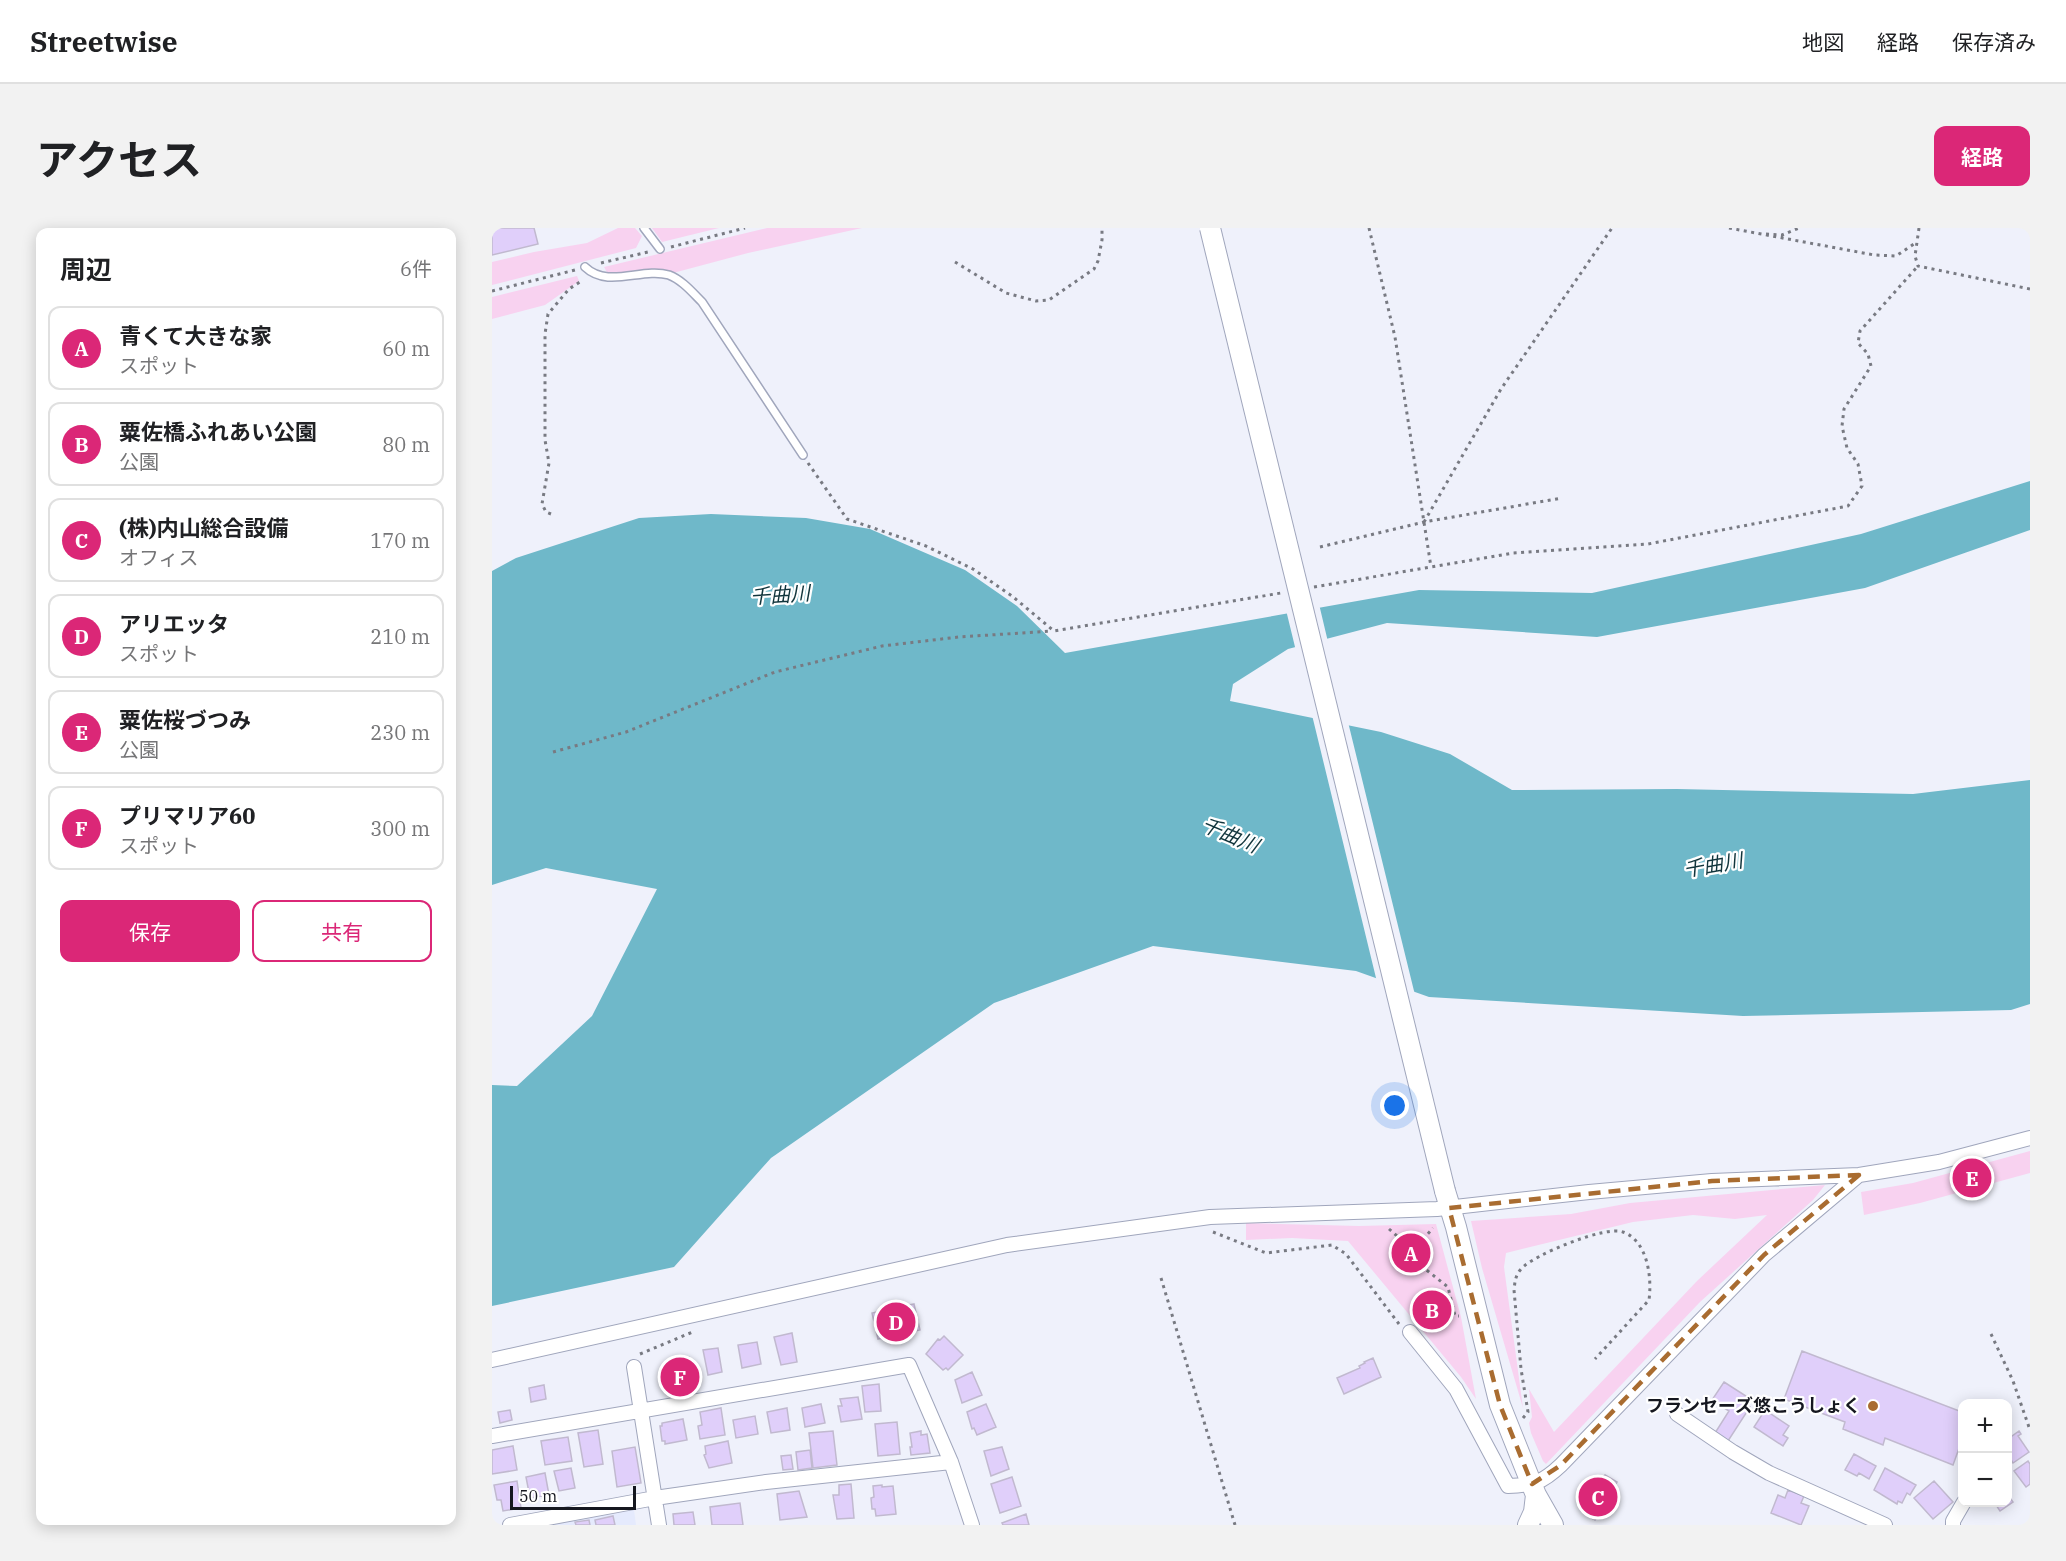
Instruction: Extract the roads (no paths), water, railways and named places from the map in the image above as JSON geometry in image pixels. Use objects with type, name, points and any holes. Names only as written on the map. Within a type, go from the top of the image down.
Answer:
[{"type":"street","points":[[1210,228],[1447,1199],[1500,1405],[1534,1489],[1553,1525]]},
{"type":"street","points":[[492,1360],[1007,1245],[1193,1219],[1447,1199],[1589,1192],[1712,1181],[1859,1175],[1939,1162],[2030,1138]]},
{"type":"street","points":[[1410,1332],[1456,1389],[1508,1486],[1534,1489],[1561,1465],[1764,1255],[1859,1175]]},
{"type":"street","points":[[492,1436],[909,1365],[951,1462],[972,1525]]},
{"type":"street","points":[[634,1367],[659,1525]]},
{"type":"street","points":[[1677,1414],[1769,1473],[1884,1525]]},
{"type":"street","points":[[510,1525],[655,1497],[766,1482],[951,1462]]},
{"type":"street","points":[[1528,1525],[1534,1512],[1534,1489]]},
{"type":"street","points":[[1953,1525],[1962,1507]]},
{"type":"lane","points":[[644,228],[660,249]]},
{"type":"lane","points":[[585,267],[592,274],[614,277],[653,273],[669,275],[684,284],[702,302],[803,455]]},
{"type":"water","name":"千曲川","points":[[2030,481],[2030,530],[1865,588],[1597,637],[1387,623],[1288,649],[1233,684],[1230,701],[1381,732],[1450,754],[1512,790],[1677,789],[1913,794],[2030,780],[2030,1004],[2011,1010],[1743,1016],[1429,997],[1356,971],[1153,946],[994,1003],[771,1158],[674,1267],[492,1306],[492,1085],[517,1086],[592,1016],[657,889],[546,868],[492,885],[492,571],[516,558],[639,518],[711,514],[806,518],[870,529],[965,570],[1017,606],[1065,653],[1419,590],[1592,593],[1861,534]]},
{"type":"place","name":"粟佐桜づつみ","points":[[1972,1178]]},
{"type":"place","name":"青くて大きな家","points":[[1411,1253]]},
{"type":"place","name":"粟佐橋ふれあい公園","points":[[1432,1310]]},
{"type":"place","name":"アリエッタ","points":[[896,1322]]},
{"type":"place","name":"プリマリア60","points":[[680,1377]]},
{"type":"place","name":"フランセーズ悠こうしょく","points":[[1873,1406]]},
{"type":"place","name":"(株)内山総合設備","points":[[1598,1497]]}]
